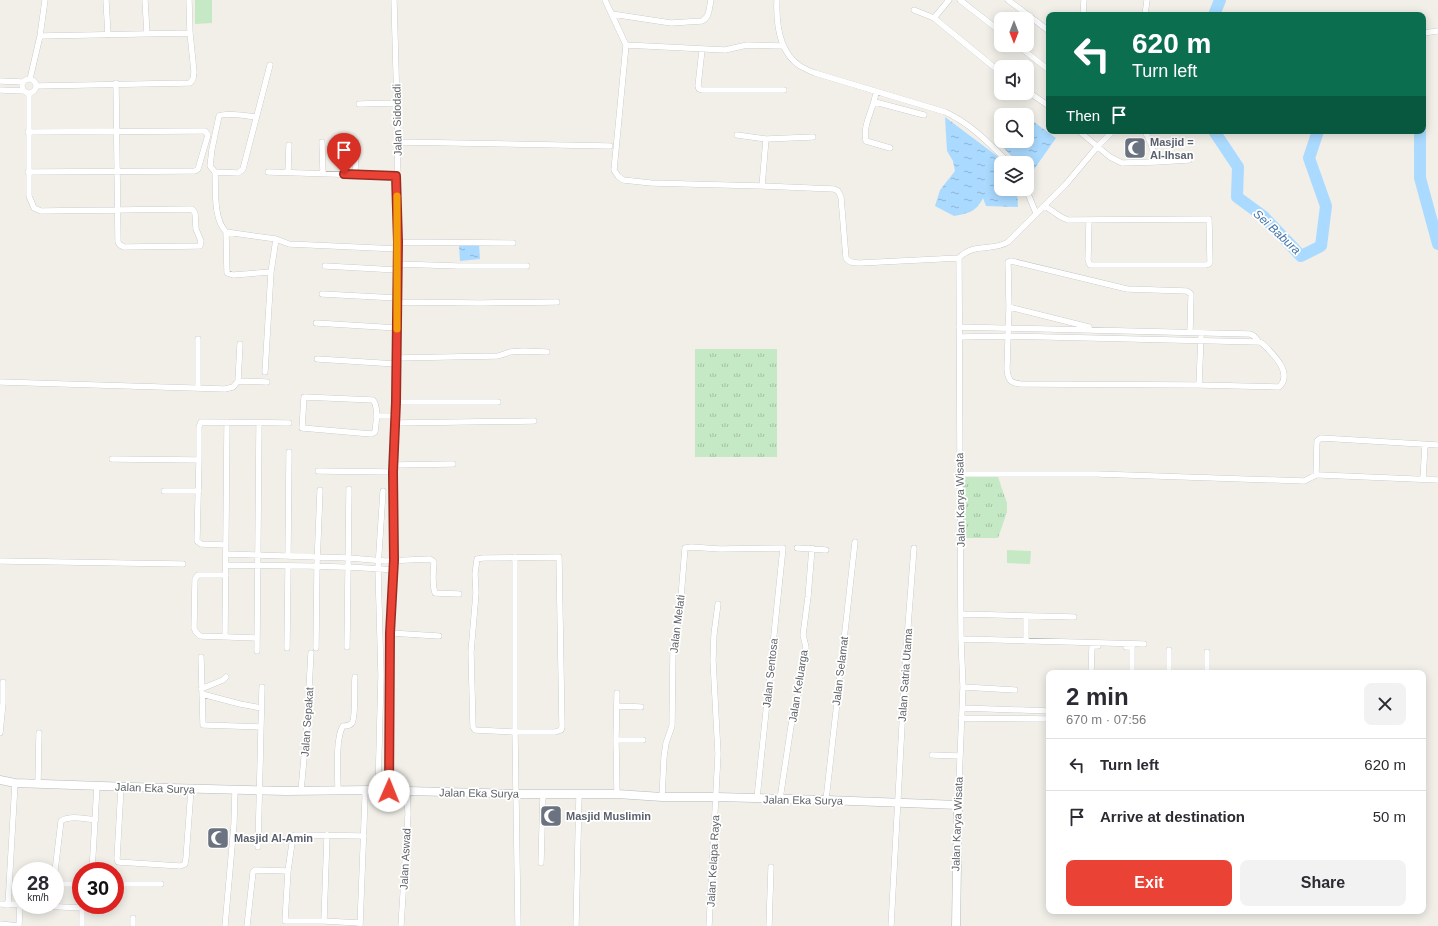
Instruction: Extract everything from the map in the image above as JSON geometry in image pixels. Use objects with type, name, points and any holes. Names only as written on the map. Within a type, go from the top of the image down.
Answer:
[{"type":"street","points":[[30,79],[40,36],[45,0]]},
{"type":"street","points":[[106,0],[108,35]]},
{"type":"street","points":[[145,0],[147,34]]},
{"type":"street","points":[[36,86],[190,82],[193,79],[194,72],[190,33],[189,0]]},
{"type":"street","name":"Jalan Sidodadi","points":[[389,791],[390,633],[394,560],[393,472],[396,423],[398,267],[396,176],[398,142],[394,0]]},
{"type":"street","points":[[605,0],[626,45],[614,170],[618,176],[623,180],[650,183],[834,189],[838,191],[841,197],[846,258],[851,262],[860,263],[959,258],[964,252],[971,249],[1001,246],[1012,239],[1036,213],[1045,206],[1110,134]]},
{"type":"street","points":[[612,14],[671,23],[702,22],[705,20],[708,13],[711,0]]},
{"type":"street","points":[[777,0],[777,17],[783,46],[800,66],[814,73],[945,112],[958,118],[989,143],[1002,156]]},
{"type":"street","points":[[934,18],[949,0]]},
{"type":"street","points":[[960,0],[994,27]]},
{"type":"street","points":[[1008,0],[1046,29]]},
{"type":"street","points":[[1083,12],[1084,0]]},
{"type":"street","points":[[1145,12],[1147,0]]},
{"type":"street","points":[[914,10],[934,18],[994,67]]},
{"type":"street","points":[[1426,32],[1438,31]]},
{"type":"street","points":[[40,36],[190,33]]},
{"type":"street","points":[[626,45],[702,50],[725,50],[747,45],[783,46]]},
{"type":"street","points":[[702,50],[698,86],[702,90],[784,90]]},
{"type":"street","points":[[1026,52],[1046,68]]},
{"type":"street","points":[[215,172],[238,173],[243,169],[270,65]]},
{"type":"street","points":[[0,81],[23,82],[30,79]]},
{"type":"street","points":[[30,79],[35,82],[36,86]]},
{"type":"street","points":[[23,82],[22,87],[26,92],[29,196],[32,205],[38,210],[118,209],[192,209],[195,213],[196,229],[201,245],[122,247],[120,245],[118,240],[118,209],[116,132],[116,84]]},
{"type":"street","points":[[0,90],[26,92],[34,90],[36,86]]},
{"type":"street","points":[[876,92],[875,102],[864,130],[866,141],[890,148]]},
{"type":"street","points":[[1034,96],[1046,104]]},
{"type":"street","points":[[875,102],[924,115]]},
{"type":"street","points":[[359,104],[397,103]]},
{"type":"street","points":[[256,118],[228,114],[222,114],[219,116],[210,162],[211,168],[215,172],[218,218],[226,232],[226,271],[229,275],[271,272]]},
{"type":"street","points":[[28,132],[205,131],[208,134],[198,168],[195,171],[28,172]]},
{"type":"street","points":[[1082,134],[1116,161],[1122,163],[1189,160]]},
{"type":"street","points":[[1146,134],[1156,162]]},
{"type":"street","points":[[738,135],[766,139],[813,137]]},
{"type":"street","points":[[762,186],[766,139]]},
{"type":"street","points":[[322,142],[323,173]]},
{"type":"street","points":[[356,142],[356,174]]},
{"type":"street","points":[[398,142],[610,146]]},
{"type":"street","points":[[288,172],[289,145]]},
{"type":"street","points":[[268,172],[396,176]]},
{"type":"street","points":[[1029,196],[1036,213]]},
{"type":"street","points":[[1045,206],[1061,218],[1068,220],[1209,219],[1210,262],[1206,265],[1090,265],[1088,263],[1089,220]]},
{"type":"street","points":[[226,232],[276,239],[289,244],[398,246],[513,243]]},
{"type":"street","points":[[265,372],[271,272],[276,239]]},
{"type":"street","name":"Jalan Karya Wisata","points":[[956,926],[959,756],[963,687],[961,639],[959,258]]},
{"type":"street","points":[[960,337],[1009,336],[1258,342],[1262,343],[1280,362],[1284,376],[1280,387],[1013,384],[1007,374],[1009,336],[1008,262],[1011,261],[1126,289],[1187,291],[1191,296],[1190,332]]},
{"type":"street","points":[[325,266],[527,266]]},
{"type":"street","points":[[322,294],[397,300],[480,303],[557,302]]},
{"type":"street","points":[[1009,307],[1100,330]]},
{"type":"street","points":[[316,323],[397,328]]},
{"type":"street","points":[[959,327],[1250,334],[1254,336],[1258,342]]},
{"type":"street","points":[[1199,385],[1201,333]]},
{"type":"street","points":[[198,339],[198,387]]},
{"type":"street","points":[[0,382],[230,388],[235,386],[238,381],[240,344]]},
{"type":"street","points":[[317,359],[396,360],[498,356],[510,352],[523,351],[548,352]]},
{"type":"street","points":[[238,381],[267,382]]},
{"type":"street","points":[[304,397],[372,400],[375,403],[376,416],[375,432],[373,433],[302,428],[304,397]]},
{"type":"street","points":[[396,402],[498,402]]},
{"type":"street","points":[[376,416],[396,416]]},
{"type":"street","points":[[396,423],[534,421]]},
{"type":"street","points":[[225,545],[201,544],[197,541],[200,424],[205,422],[289,423]]},
{"type":"street","points":[[225,637],[227,422]]},
{"type":"street","points":[[257,651],[259,423]]},
{"type":"street","points":[[1316,475],[1317,441],[1320,438],[1438,445]]},
{"type":"street","points":[[1423,479],[1424,445]]},
{"type":"street","points":[[288,555],[289,452]]},
{"type":"street","points":[[112,459],[199,460]]},
{"type":"street","points":[[394,465],[453,464]]},
{"type":"street","points":[[318,471],[393,472]]},
{"type":"street","points":[[960,474],[1097,474],[1304,481],[1316,475],[1438,480]]},
{"type":"street","points":[[347,647],[349,489]]},
{"type":"street","points":[[316,648],[317,557],[320,490]]},
{"type":"street","points":[[164,491],[199,491]]},
{"type":"street","points":[[378,790],[381,675],[378,568],[380,560],[383,491]]},
{"type":"street","name":"Jalan Selamat","points":[[826,800],[855,542]]},
{"type":"street","name":"Jalan Melati","points":[[662,797],[664,757],[666,743],[672,726],[673,649],[680,609],[685,548],[783,548]]},
{"type":"street","name":"Jalan Sentosa","points":[[756,798],[783,548]]},
{"type":"street","points":[[797,548],[826,550]]},
{"type":"street","name":"Jalan Keluarga","points":[[780,799],[791,726],[800,686],[806,647],[803,635],[812,548]]},
{"type":"street","name":"Jalan Satria Utama","points":[[890,926],[896,802],[914,548]]},
{"type":"street","points":[[226,554],[288,555],[380,560],[430,559],[432,560],[434,591],[459,594]]},
{"type":"street","points":[[559,557],[562,727],[559,731],[515,732],[476,730],[473,727],[471,652],[476,594],[475,574],[477,559],[559,557]]},
{"type":"street","points":[[514,558],[518,926]]},
{"type":"street","points":[[0,561],[183,564]]},
{"type":"street","points":[[226,565],[317,565],[393,570]]},
{"type":"street","points":[[286,648],[288,566]]},
{"type":"street","points":[[226,575],[198,575],[195,579],[194,628],[200,636],[257,638]]},
{"type":"street","name":"Jalan Kelapa Raya","points":[[709,926],[717,797],[718,754],[713,660],[714,634],[718,604]]},
{"type":"street","points":[[962,614],[1074,617]]},
{"type":"street","points":[[1026,616],[1026,641]]},
{"type":"street","points":[[390,633],[439,636]]},
{"type":"street","points":[[961,639],[1144,644]]},
{"type":"street","points":[[1091,670],[1092,646],[1132,647],[1132,670]]},
{"type":"street","points":[[1169,650],[1169,670]]},
{"type":"street","points":[[1207,652],[1207,670]]},
{"type":"street","name":"Jalan Sepakat","points":[[301,791],[311,653]]},
{"type":"street","points":[[201,657],[203,725],[261,727]]},
{"type":"street","points":[[202,692],[226,677]]},
{"type":"street","points":[[338,791],[338,752],[340,730],[343,726],[350,725],[353,722],[355,677]]},
{"type":"street","points":[[0,734],[3,682]]},
{"type":"street","points":[[258,848],[262,686]]},
{"type":"street","points":[[963,687],[1016,690]]},
{"type":"street","points":[[202,692],[261,708]]},
{"type":"street","points":[[617,794],[616,740],[618,693]]},
{"type":"street","points":[[618,706],[642,707]]},
{"type":"street","points":[[962,708],[1046,711]]},
{"type":"street","points":[[961,718],[1046,719]]},
{"type":"street","points":[[38,783],[39,733]]},
{"type":"street","points":[[616,740],[643,740]]},
{"type":"street","points":[[932,755],[959,756]]},
{"type":"street","name":"Jalan Eka Surya","points":[[0,780],[15,783],[235,790],[378,790],[516,794],[617,794],[662,797],[756,798],[958,805]]},
{"type":"street","points":[[8,905],[15,783]]},
{"type":"street","points":[[93,862],[96,820],[96,786]]},
{"type":"street","points":[[121,787],[118,862],[180,866],[185,864],[186,858],[191,788]]},
{"type":"street","points":[[225,926],[234,824],[235,790]]},
{"type":"street","points":[[364,836],[295,834],[293,836],[288,871],[285,923],[324,921],[360,925],[364,836],[365,790]]},
{"type":"street","name":"Jalan Aswad","points":[[402,926],[408,814],[407,791]]},
{"type":"street","points":[[541,863],[543,794]]},
{"type":"street","points":[[576,926],[579,795]]},
{"type":"street","points":[[56,862],[61,821],[71,818],[96,820]]},
{"type":"street","points":[[324,921],[327,835]]},
{"type":"street","points":[[769,926],[771,867]]},
{"type":"street","points":[[247,926],[254,871],[288,871]]},
{"type":"street","points":[[124,884],[162,884]]},
{"type":"street","points":[[0,904],[12,905]]},
{"type":"street","points":[[64,907],[82,908],[82,926]]},
{"type":"street","points":[[0,924],[20,926],[20,914]]},
{"type":"street","points":[[133,918],[133,926]]},
{"type":"green space","points":[[195,0],[212,0],[212,23],[195,24]]},
{"type":"green space","points":[[695,349],[777,349],[777,457],[695,457]]},
{"type":"green space","points":[[963,477],[998,477],[1007,503],[1007,512],[998,538],[963,538]]},
{"type":"green space","points":[[1007,550],[1031,551],[1030,564],[1007,563]]},
{"type":"water","points":[[945,117],[997,156],[994,156],[994,196],[1017,196],[1018,207],[986,206],[983,198],[978,206],[972,211],[954,216],[935,206],[940,190],[955,171],[953,161],[947,151]]},
{"type":"water","points":[[1034,122],[1046,131],[1046,134],[1050,134],[1056,138],[1034,169],[1034,156],[1011,156],[1004,148],[1034,148]]},
{"type":"water","points":[[479,244],[480,259],[460,261],[459,246]]},
{"type":"waterway","name":"Sei Babura","points":[[1215,12],[1220,0]]},
{"type":"waterway","name":"Sei Babura","points":[[1216,134],[1238,167],[1237,197],[1263,216],[1301,256],[1321,246],[1326,206],[1309,158],[1317,134]]},
{"type":"waterway","name":"Sei Babura","points":[[1420,134],[1420,178],[1438,244]]},
{"type":"slow traffic","points":[[397,196],[397,329]]},
{"type":"place","name":"Masjid = Al-Ihsan","points":[[1135,148]]},
{"type":"place","name":"Masjid Muslimin","points":[[551,816]]},
{"type":"place","name":"Masjid Al-Amin","points":[[218,838]]},
{"type":"route","points":[[344,174],[396,176],[398,242],[396,423],[393,472],[394,560],[390,633],[389,791]]}]
